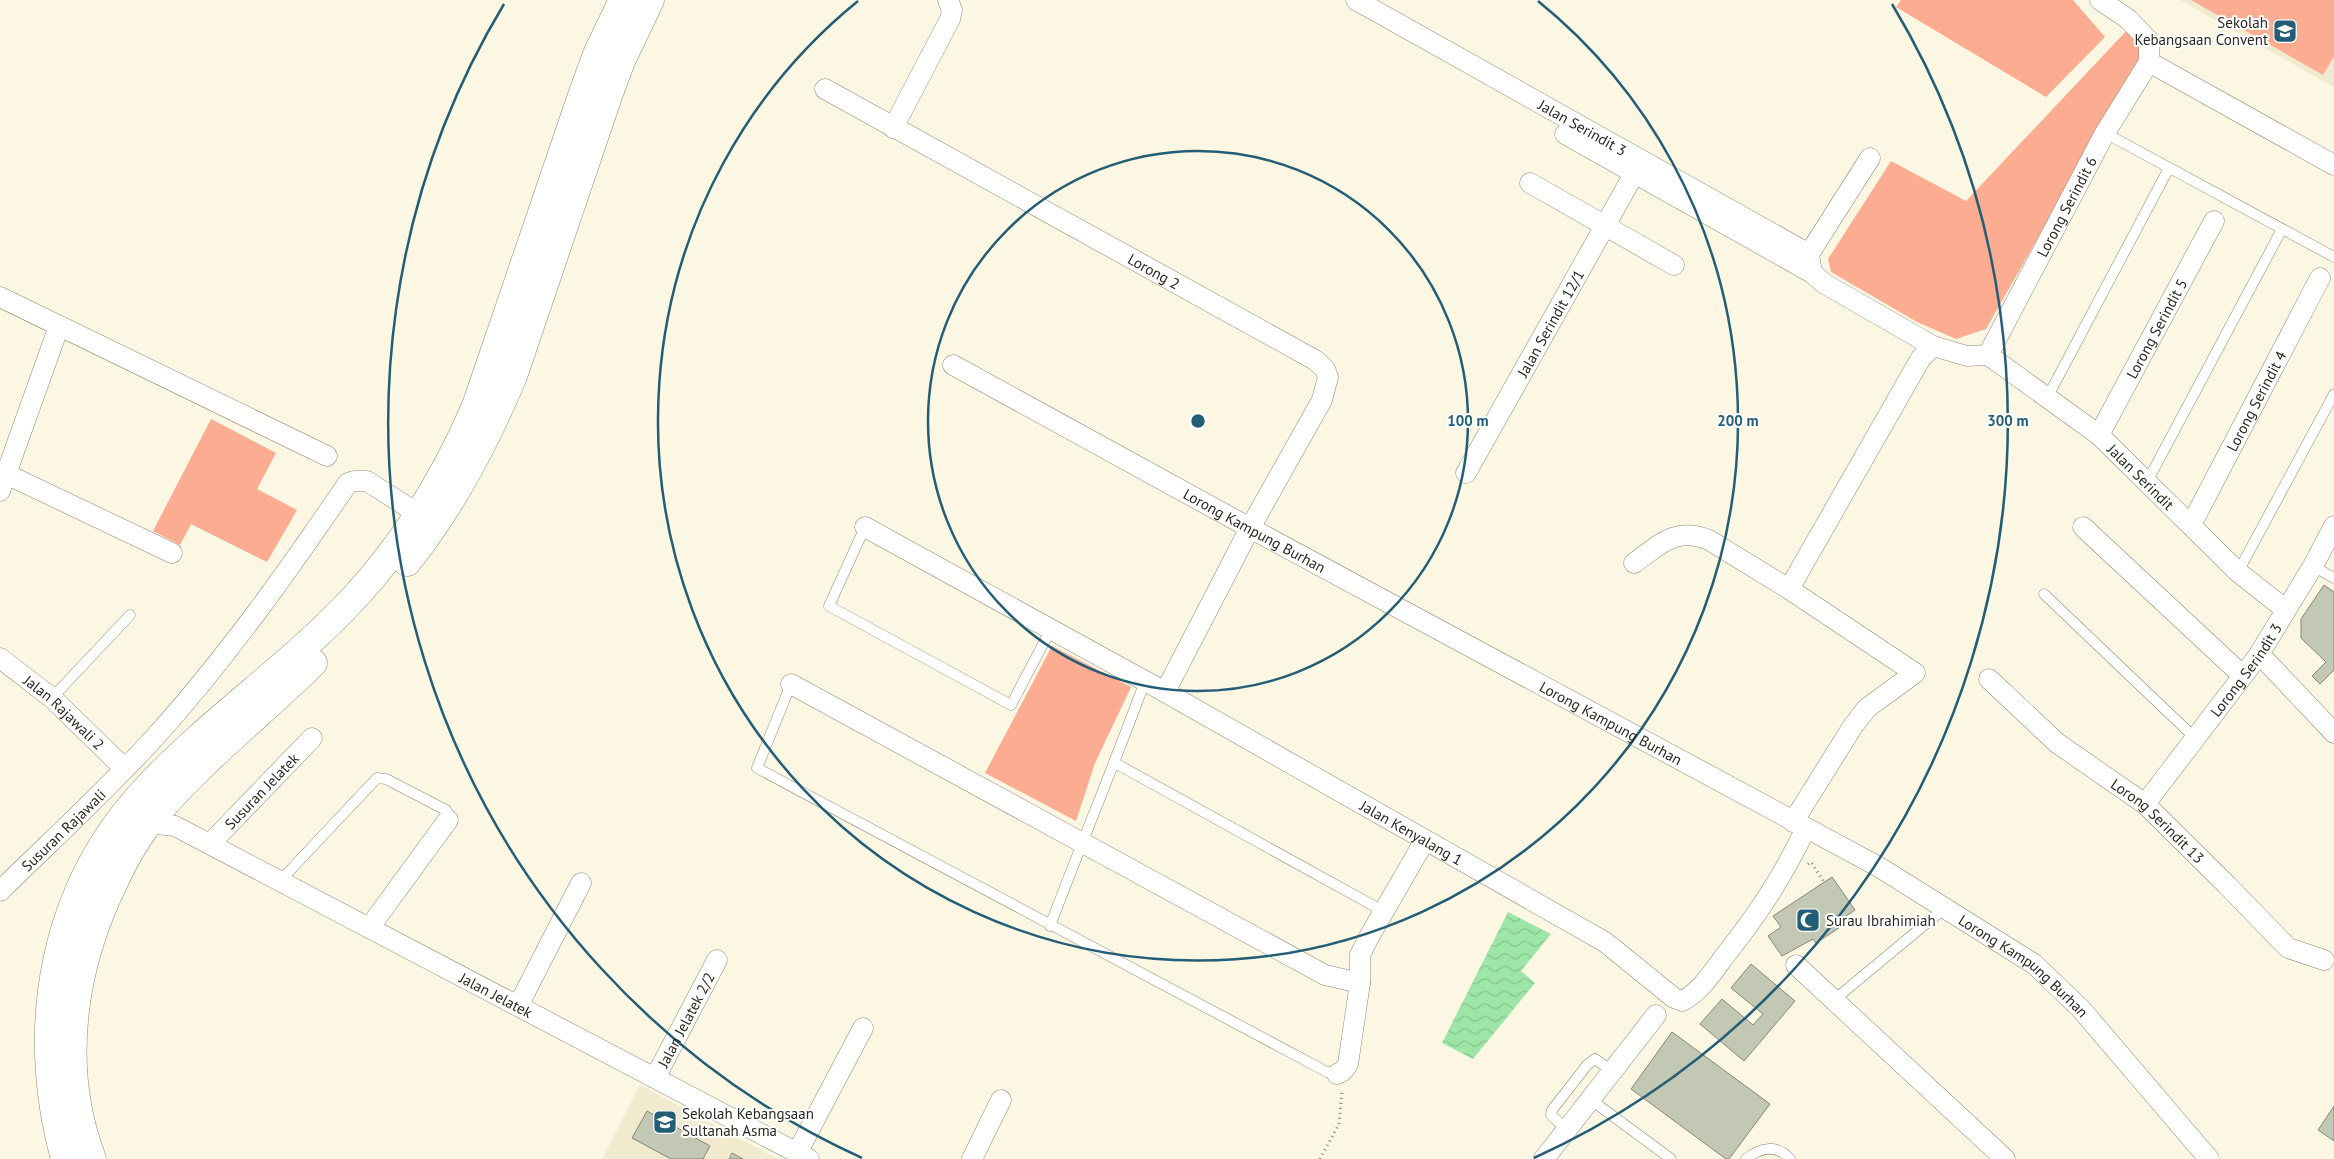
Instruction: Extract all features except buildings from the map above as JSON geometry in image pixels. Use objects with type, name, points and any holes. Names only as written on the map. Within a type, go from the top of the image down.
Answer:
[{"type":"main road","points":[[92,1159],[76,1094],[73,1055],[76,1000],[87,946],[100,910],[128,853],[148,823],[166,803],[367,609],[400,570],[426,520],[476,406],[585,87],[598,52],[623,0]]},
{"type":"main road","points":[[65,1159],[57,1130],[48,1064],[50,996],[64,931],[90,869],[107,840],[149,786],[190,747],[315,637],[348,604],[386,559],[462,482],[483,444],[513,376],[608,96],[621,61],[650,0]]},
{"type":"street","points":[[893,128],[950,19],[952,10],[948,0]]},
{"type":"street","name":"Jalan Serindit 3","points":[[1356,0],[1811,264]]},
{"type":"street","points":[[2100,0],[2128,19],[2149,41],[2148,62],[2334,166]]},
{"type":"street","name":"Lorong Serindit 6","points":[[1988,355],[2105,133],[2148,62]]},
{"type":"street","name":"Lorong 2","points":[[824,89],[1315,360],[1325,369],[1328,377],[1322,400],[1250,528],[1165,692]]},
{"type":"street","points":[[1565,134],[1634,174],[1811,264],[1825,284],[1933,346],[1967,356],[1988,355]]},
{"type":"street","points":[[1811,264],[1870,158]]},
{"type":"street","name":"Jalan Serindit 12/1","points":[[1466,473],[1634,174]]},
{"type":"street","points":[[1530,183],[1674,264]]},
{"type":"street","name":"Lorong Serindit 5","points":[[2099,435],[2214,221]]},
{"type":"street","name":"Lorong Serindit 4","points":[[2191,525],[2320,278]]},
{"type":"street","points":[[0,297],[327,456]]},
{"type":"street","points":[[59,326],[3,482],[172,553]]},
{"type":"street","points":[[1789,589],[1921,358],[1933,346]]},
{"type":"street","name":"Jalan Serindit","points":[[1988,355],[2099,435],[2238,572],[2286,610]]},
{"type":"street","name":"Lorong Kampung Burhan","points":[[953,365],[1250,528],[1879,866],[1946,907],[2034,964],[2081,1009],[2209,1159]]},
{"type":"street","name":"Susuran Rajawali","points":[[0,891],[155,738],[222,658],[286,572],[348,483],[354,480],[367,481],[426,520]]},
{"type":"street","name":"Lorong Serindit 3","points":[[2144,804],[2258,656],[2313,566],[2334,526]]},
{"type":"street","name":"Jalan Kenyalang 1","points":[[865,527],[1165,692],[1605,942],[1674,998],[1682,1001],[1692,996],[1761,909],[1790,862],[1800,825]]},
{"type":"street","points":[[2083,527],[2242,675]]},
{"type":"street","points":[[1634,563],[1672,537],[1682,534],[1696,535],[1709,540],[1789,589],[1915,673],[1867,708],[1853,726],[1800,825]]},
{"type":"street","points":[[2258,656],[2267,662],[2334,733]]},
{"type":"street","name":"Jalan Rajawali 2","points":[[2,662],[52,698],[124,768]]},
{"type":"street","name":"Lorong Serindit 13","points":[[1989,679],[2057,743],[2144,804],[2288,948],[2324,960]]},
{"type":"street","points":[[791,684],[1325,975],[1360,983]]},
{"type":"street","name":"Susuran Jelatek","points":[[210,844],[312,738]]},
{"type":"street","name":"Jalan Jelatek","points":[[166,803],[173,819],[183,830]]},
{"type":"street","points":[[369,928],[448,820]]},
{"type":"street","name":"Jalan Jelatek","points":[[148,823],[166,824],[183,830],[803,1156]]},
{"type":"street","points":[[1337,1074],[1344,1071],[1348,1064],[1360,983],[1360,956],[1383,911],[1425,840]]},
{"type":"street","points":[[518,1006],[581,883]]},
{"type":"street","name":"Jalan Jelatek 2/2","points":[[655,1078],[717,960]]},
{"type":"street","points":[[1796,965],[2005,1159]]},
{"type":"street","points":[[1544,1159],[1656,1015]]},
{"type":"street","points":[[803,1156],[863,1028]]},
{"type":"street","points":[[972,1159],[1001,1100]]},
{"type":"lane","points":[[2105,133],[2334,256]]},
{"type":"lane","points":[[2047,398],[2169,168]]},
{"type":"lane","points":[[2147,482],[2282,229]]},
{"type":"lane","points":[[2238,572],[2334,394]]},
{"type":"lane","points":[[865,527],[829,606],[1011,705],[1052,629]]},
{"type":"lane","points":[[2313,566],[2334,578]]},
{"type":"lane","points":[[2044,594],[2195,738]]},
{"type":"lane","points":[[52,698],[130,615]]},
{"type":"lane","points":[[1050,926],[1115,763],[1139,678]]},
{"type":"lane","points":[[791,684],[757,768],[1050,926],[1327,1072],[1337,1074]]},
{"type":"lane","points":[[1115,763],[1383,911]]},
{"type":"lane","points":[[280,881],[377,778],[386,779],[446,810],[449,815],[448,820]]},
{"type":"lane","points":[[1834,1000],[1946,907]]},
{"type":"lane","points":[[1566,1129],[1552,1115],[1552,1110],[1587,1065],[1595,1059],[1613,1072]]},
{"type":"lane","points":[[1590,1099],[1671,1159]]},
{"type":"lane","points":[[1746,1159],[1757,1151],[1770,1148],[1784,1152],[1790,1159]]},
{"type":"path","points":[[1320,1159],[1339,1124],[1343,1093],[1337,1074]]},
{"type":"shaded area","points":[[1901,0],[2073,0],[2105,37],[2046,97],[1896,7]]},
{"type":"shaded area","name":"Sekolah Kebangsaan Convent","points":[[2180,0],[2334,0],[2334,87],[2323,81]]},
{"type":"shaded area","name":"Sekolah Kebangsaan Convent","points":[[2191,0],[2334,0],[2334,56],[2323,75]]},
{"type":"shaded area","points":[[2129,28],[2143,38],[2143,53],[1986,329],[1956,339],[1917,322],[1831,272],[1828,259],[1891,161],[1966,201]]},
{"type":"shaded area","points":[[211,419],[276,453],[257,489],[297,510],[267,562],[191,524],[180,545],[153,531]]},
{"type":"shaded area","points":[[1052,646],[1131,687],[1095,763],[1076,821],[985,773]]},
{"type":"shaded area","name":"Sekolah Kebangsaan Sultanah Asma","points":[[640,1085],[778,1159],[602,1159]]},
{"type":"water","points":[[1508,912],[1551,934],[1521,971],[1535,983],[1473,1059],[1442,1043]]},
{"type":"place","name":"Sekolah Kebangsaan Convent","points":[[2285,31]]},
{"type":"place","name":"Surau Ibrahimiah","points":[[1808,920]]},
{"type":"place","name":"Sekolah Kebangsaan Sultanah Asma","points":[[665,1122]]}]
